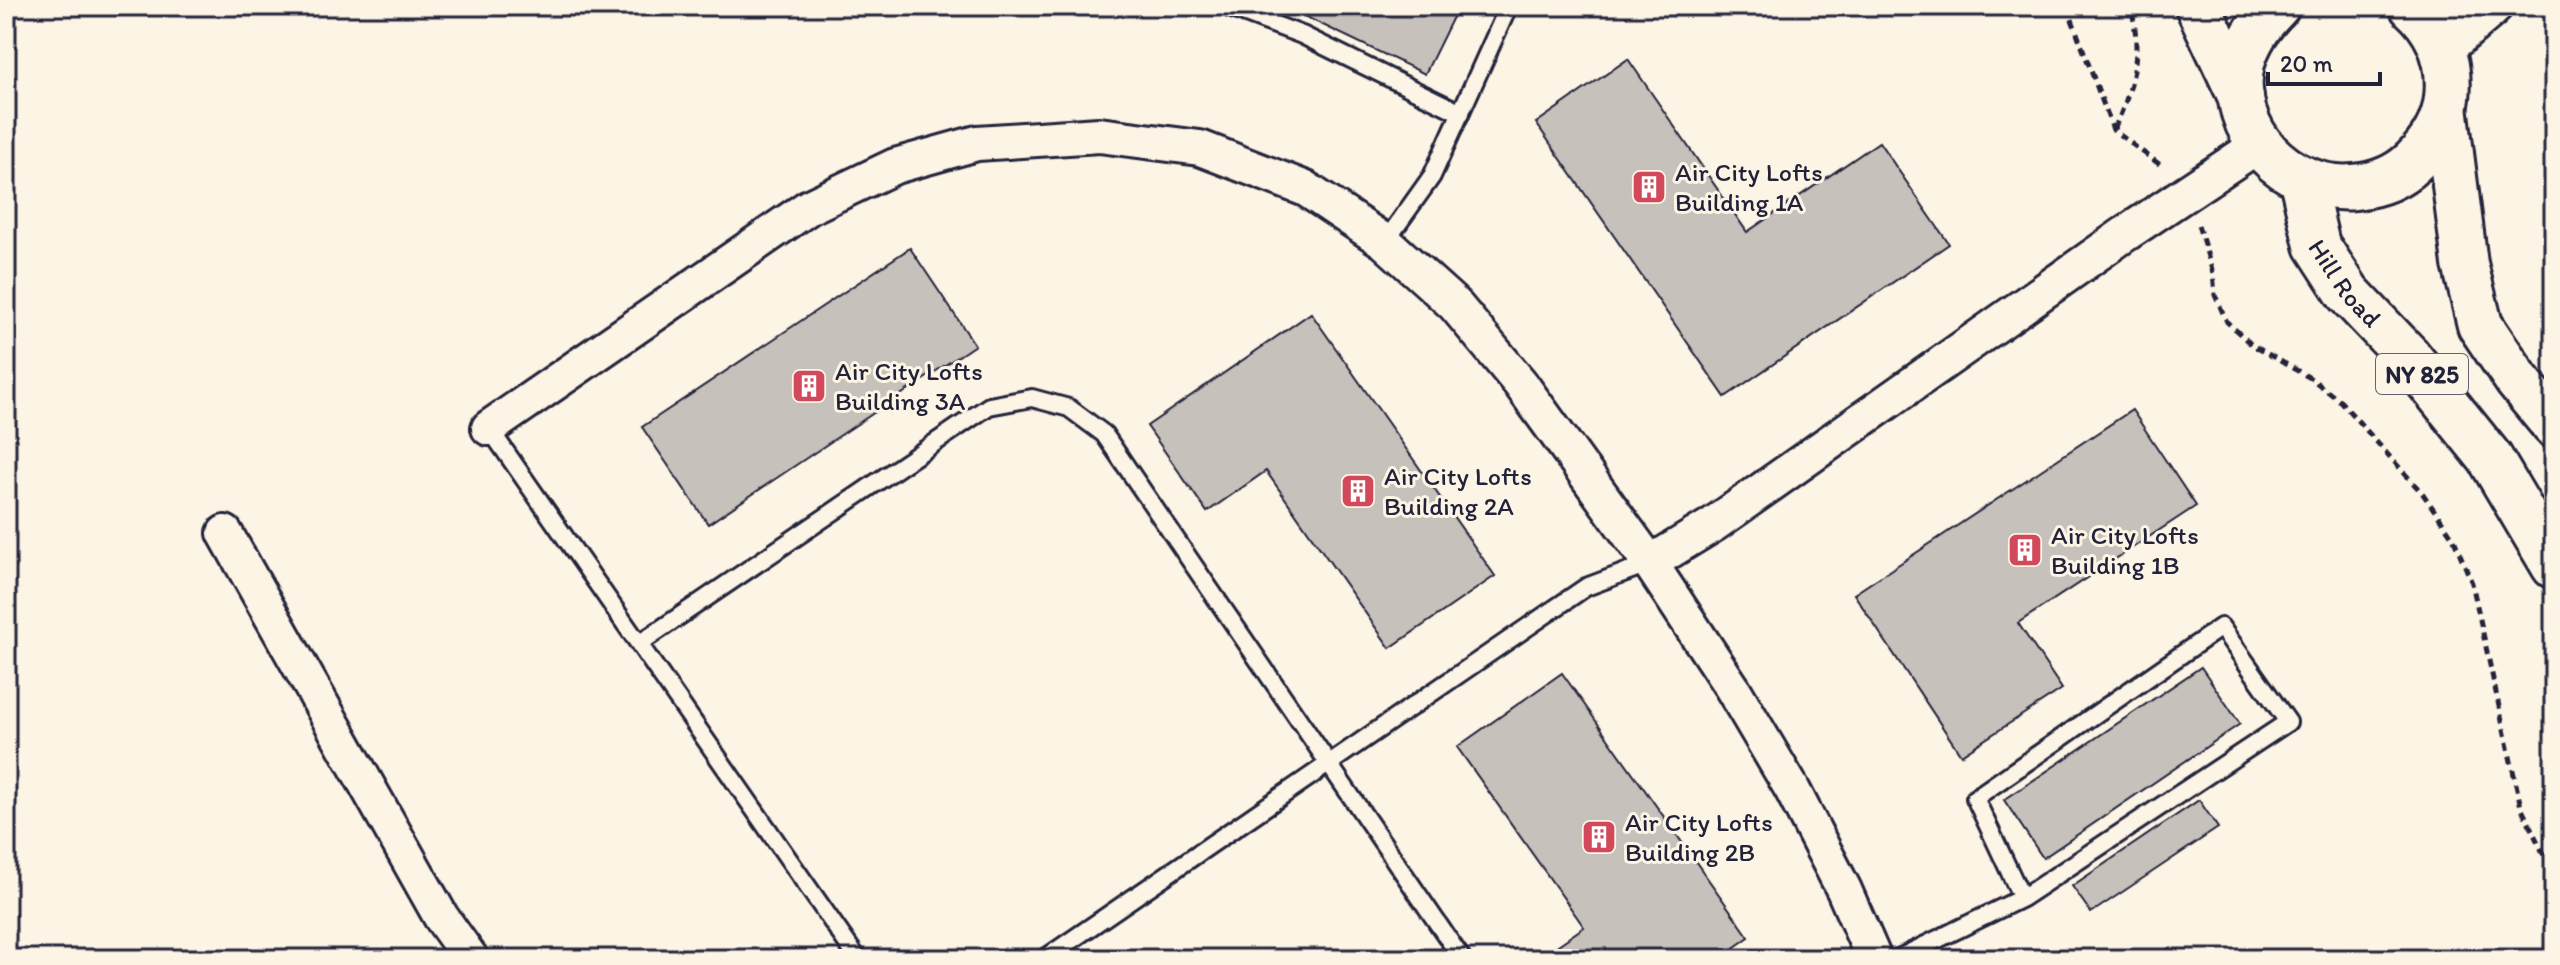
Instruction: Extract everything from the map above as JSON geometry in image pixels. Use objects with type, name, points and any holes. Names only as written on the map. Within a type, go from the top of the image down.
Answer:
[{"type":"main road","points":[[2198,6],[2241,97],[2251,131],[2272,160],[2302,180],[2336,189],[2372,186],[2404,171],[2430,146],[2446,114]]},
{"type":"main road","points":[[2241,97],[2242,63],[2254,32],[2277,6]]},
{"type":"main road","name":"NY 825","points":[[2412,6],[2425,18],[2442,46],[2449,80],[2446,114],[2465,264],[2480,325],[2517,380],[2554,425]]},
{"type":"main road","points":[[2442,46],[2489,6]]},
{"type":"main road","name":"Hill Road","points":[[2302,180],[2317,245],[2348,293],[2408,356],[2490,458],[2554,566]]},
{"type":"street","points":[[489,428],[809,207],[895,166],[977,143],[1099,135],[1200,148],[1306,189],[1385,242],[1455,305],[1520,383],[1650,563],[1733,689],[1792,789],[1844,890],[1874,959]]},
{"type":"street","points":[[1650,563],[1714,524],[2125,234],[2260,144]]},
{"type":"street","points":[[225,533],[441,917],[471,959]]},
{"type":"street","points":[[441,917],[446,959]]},
{"type":"lane","points":[[1224,6],[1302,35],[1461,113]]},
{"type":"lane","points":[[1385,242],[1432,176],[1461,113],[1506,12],[1493,6]]},
{"type":"lane","points":[[640,643],[989,406],[1032,398],[1069,408],[1104,434],[1462,959]]},
{"type":"lane","points":[[489,428],[858,959]]},
{"type":"lane","points":[[1044,959],[1586,587],[1650,563]]},
{"type":"lane","points":[[1897,959],[2022,898],[2288,722],[2221,627],[1975,798],[2022,898]]},
{"type":"path","points":[[2067,6],[2113,130],[2166,170],[2188,191],[2213,273],[2215,295],[2227,322],[2252,345],[2312,379],[2341,402],[2423,494],[2453,537],[2472,583],[2521,807],[2554,876]]},
{"type":"path","points":[[2113,130],[2127,101],[2136,63],[2137,32],[2131,6]]},
{"type":"building","points":[[1309,6],[1440,6],[1455,13],[1425,74],[1304,16]]},
{"type":"building","name":"Air City Lofts Building 1A","points":[[1628,59],[1747,232],[1879,142],[1949,244],[1725,397],[1536,123]]},
{"type":"building","name":"Air City Lofts Building 3A","points":[[910,248],[975,345],[708,524],[642,427]]},
{"type":"building","name":"Air City Lofts Building 2A","points":[[1311,313],[1495,576],[1390,648],[1266,471],[1207,512],[1147,426]]},
{"type":"building","name":"Air City Lofts Building 1B","points":[[2132,410],[2196,506],[2018,623],[2062,689],[1961,755],[1854,594]]},
{"type":"building","points":[[2201,667],[2240,724],[2043,858],[2004,800]]},
{"type":"building","name":"Air City Lofts Building 2B","points":[[1562,673],[1749,937],[1718,959],[1538,959],[1584,927],[1457,747]]},
{"type":"building","points":[[2199,800],[2218,828],[2091,913],[2072,886]]},
{"type":"place","name":"Air City Lofts Building 1A","points":[[1649,187]]},
{"type":"place","name":"Air City Lofts Building 3A","points":[[809,386]]},
{"type":"place","name":"Air City Lofts Building 2A","points":[[1358,491]]},
{"type":"place","name":"Air City Lofts Building 1B","points":[[2025,550]]},
{"type":"place","name":"Air City Lofts Building 2B","points":[[1599,837]]}]
